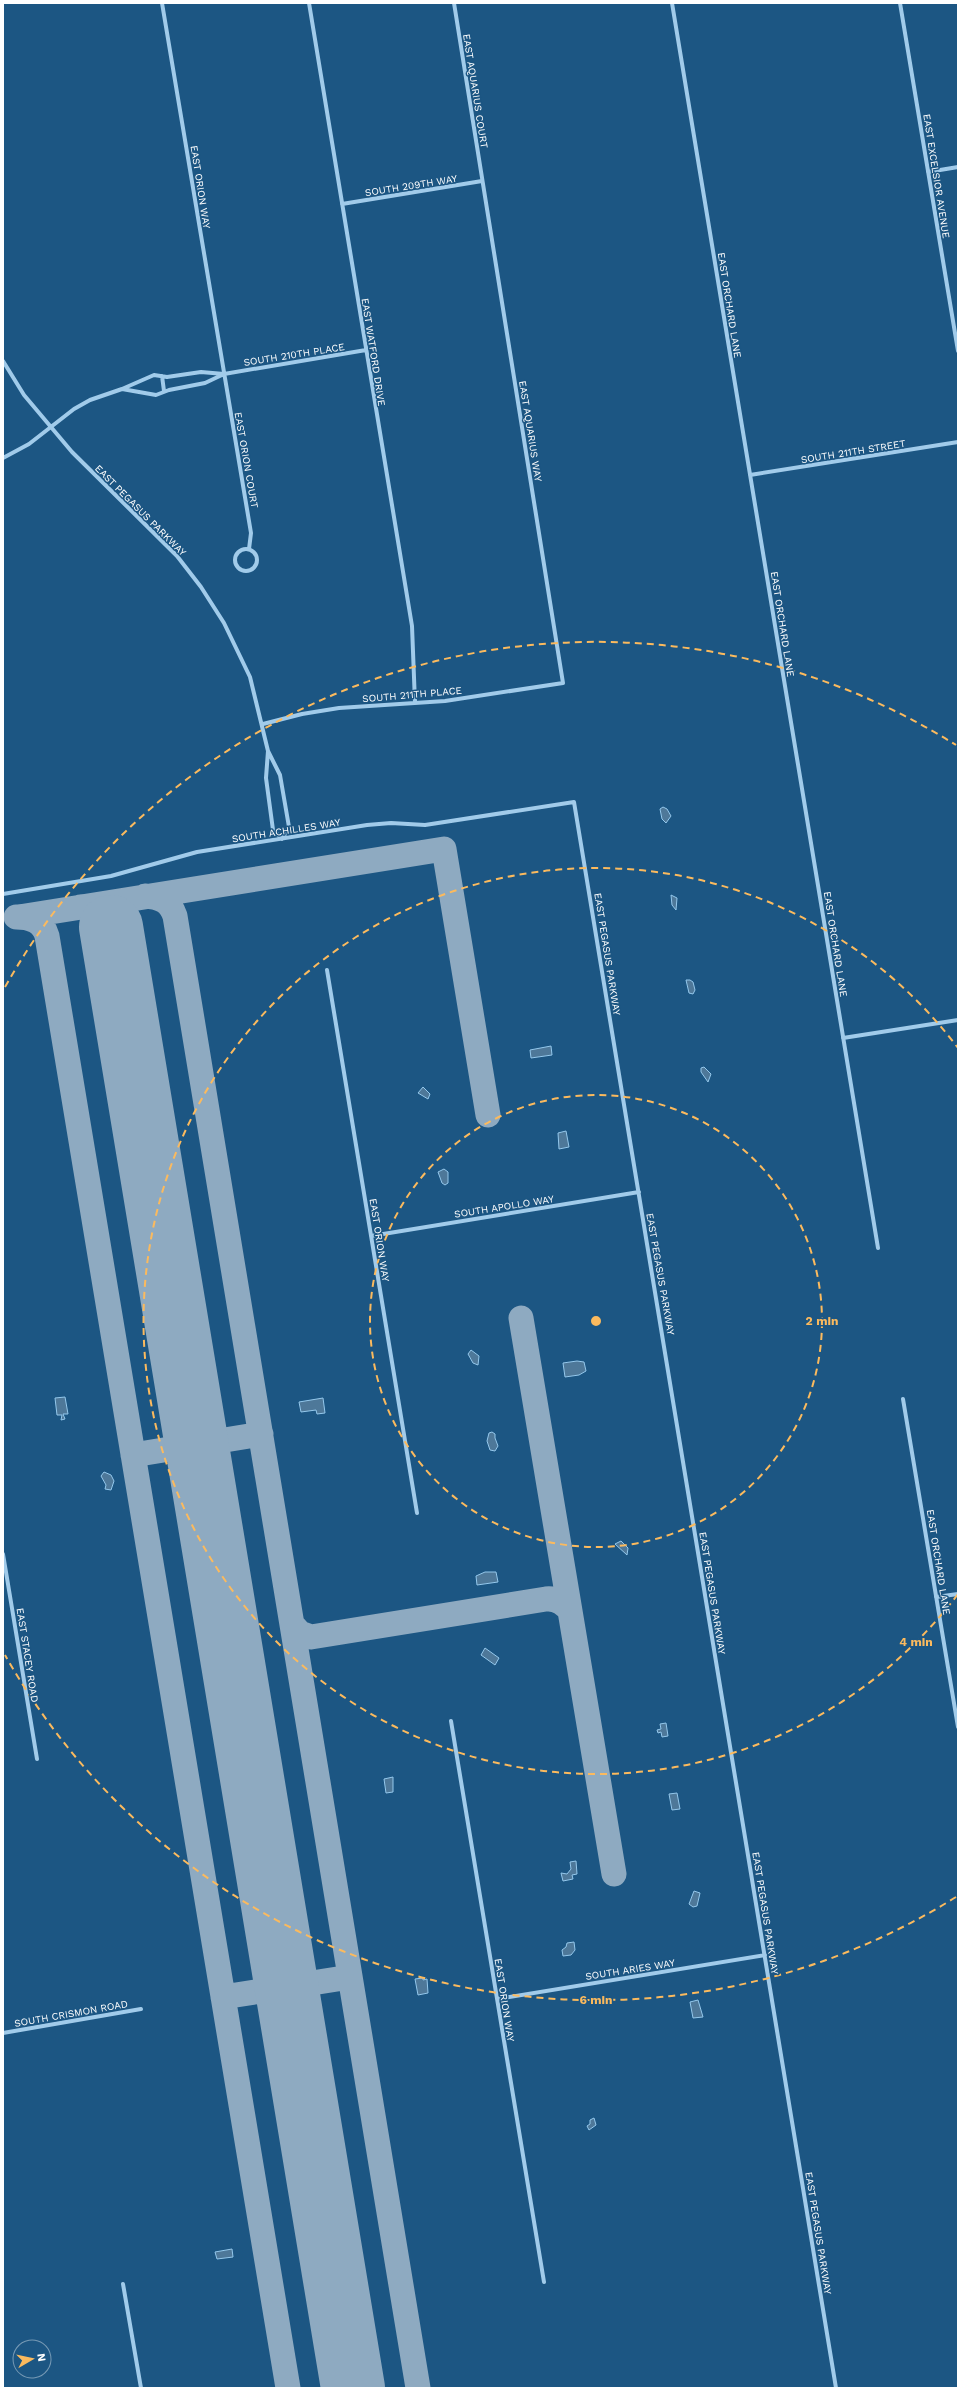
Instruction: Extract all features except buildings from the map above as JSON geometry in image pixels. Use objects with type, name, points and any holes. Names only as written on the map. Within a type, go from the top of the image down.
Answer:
[{"type":"street","name":"EAST ORION WAY","points":[[162,3],[224,374]]},
{"type":"street","name":"EAST WATFORD DRIVE","points":[[309,3],[412,626],[415,703]]},
{"type":"street","name":"EAST AQUARIUS COURT","points":[[454,3],[482,181]]},
{"type":"street","name":"EAST ORCHARD LANE","points":[[672,3],[878,1248]]},
{"type":"street","name":"EAST EXCELSIOR AVENUE","points":[[900,3],[958,351]]},
{"type":"street","points":[[928,172],[958,167]]},
{"type":"street","name":"SOUTH 209TH WAY","points":[[342,204],[482,181]]},
{"type":"street","name":"EAST AQUARIUS WAY","points":[[482,181],[563,683]]},
{"type":"street","name":"SOUTH 210TH PLACE","points":[[3,458],[29,444],[74,409],[90,400],[122,389],[154,375],[162,376],[201,372],[224,374],[366,350]]},
{"type":"street","name":"EAST PEGASUS PARKWAY","points":[[3,362],[24,395],[50,427],[177,556],[201,587],[224,623],[244,664],[263,724],[268,751],[266,778],[273,830],[282,839],[289,827],[280,775],[268,751]]},
{"type":"street","name":"SOUTH 210TH PLACE","points":[[122,389],[156,395],[164,391],[205,383],[224,374]]},
{"type":"street","name":"EAST ORION COURT","points":[[224,374],[251,533],[249,549],[256,557],[256,564],[252,570],[245,571],[238,568],[235,558],[242,550],[249,549]]},
{"type":"street","points":[[162,376],[164,391]]},
{"type":"street","name":"SOUTH 211TH STREET","points":[[750,476],[958,442]]},
{"type":"street","name":"SOUTH 211TH PLACE","points":[[263,724],[302,714],[339,708],[415,703],[563,683]]},
{"type":"street","name":"EAST PEGASUS PARKWAY","points":[[574,802],[836,2388]]},
{"type":"street","name":"SOUTH ACHILLES WAY","points":[[3,894],[111,876],[180,856],[367,825],[441,823],[574,802]]},
{"type":"street","name":"EAST ORION WAY","points":[[327,970],[417,1513]]},
{"type":"street","points":[[843,1038],[958,1020]]},
{"type":"street","name":"SOUTH APOLLO WAY","points":[[371,1236],[639,1192]]},
{"type":"street","name":"EAST ORCHARD LANE","points":[[903,1399],[958,1727]]},
{"type":"street","name":"EAST STACEY ROAD","points":[[3,1554],[37,1759]]},
{"type":"street","points":[[936,1597],[958,1594]]},
{"type":"street","name":"EAST ORION WAY","points":[[451,1721],[544,2282]]},
{"type":"street","name":"SOUTH ARIES WAY","points":[[497,1999],[765,1955]]},
{"type":"street","name":"SOUTH CRISMON ROAD","points":[[3,2033],[141,2009]]},
{"type":"street","points":[[123,2284],[141,2388]]},
{"type":"water","points":[[663,807],[667,809],[671,816],[666,823],[662,819],[660,809]]},
{"type":"water","points":[[671,895],[677,898],[676,910],[672,905]]},
{"type":"water","points":[[686,980],[693,982],[695,990],[693,994],[689,993]]},
{"type":"water","points":[[551,1046],[552,1055],[531,1058],[530,1050]]},
{"type":"water","points":[[704,1067],[711,1074],[708,1082],[701,1072],[701,1068]]},
{"type":"water","points":[[423,1087],[430,1094],[428,1099],[418,1093]]},
{"type":"water","points":[[566,1131],[569,1147],[559,1149],[558,1133]]},
{"type":"water","points":[[444,1169],[448,1172],[448,1183],[445,1185],[442,1183],[438,1172]]},
{"type":"water","points":[[471,1350],[479,1356],[478,1365],[473,1363],[468,1354]]},
{"type":"water","points":[[577,1361],[584,1362],[586,1371],[579,1375],[565,1377],[563,1363]]},
{"type":"water","points":[[65,1397],[68,1414],[63,1414],[65,1419],[61,1420],[62,1415],[57,1415],[55,1398]]},
{"type":"water","points":[[323,1398],[325,1413],[317,1414],[316,1410],[301,1412],[299,1402]]},
{"type":"water","points":[[492,1432],[495,1434],[498,1446],[495,1451],[490,1450],[487,1441],[489,1433]]},
{"type":"water","points":[[104,1472],[111,1475],[114,1481],[111,1490],[105,1489],[106,1485],[101,1476]]},
{"type":"water","points":[[621,1541],[628,1548],[627,1555],[615,1544]]},
{"type":"water","points":[[485,1572],[496,1572],[498,1582],[477,1585],[476,1576]]},
{"type":"water","points":[[485,1648],[499,1658],[495,1665],[481,1655]]},
{"type":"water","points":[[666,1723],[668,1736],[662,1737],[661,1732],[658,1733],[657,1730],[661,1729],[660,1724]]},
{"type":"water","points":[[393,1777],[393,1792],[386,1793],[384,1779]]},
{"type":"water","points":[[677,1793],[680,1809],[672,1810],[669,1794]]},
{"type":"water","points":[[576,1861],[577,1874],[572,1875],[573,1879],[563,1881],[561,1873],[567,1874],[571,1869],[570,1862]]},
{"type":"water","points":[[694,1891],[700,1893],[697,1906],[693,1907],[689,1904]]},
{"type":"water","points":[[574,1942],[575,1950],[571,1955],[563,1956],[562,1950],[566,1947],[567,1943]]},
{"type":"water","points":[[423,1978],[423,1980],[427,1979],[428,1993],[418,1995],[415,1979]]},
{"type":"water","points":[[698,2000],[703,2017],[693,2018],[690,2002]]},
{"type":"water","points":[[594,2118],[596,2125],[589,2130],[587,2126],[590,2124],[590,2120]]},
{"type":"water","points":[[232,2249],[233,2257],[217,2259],[215,2252]]},
{"type":"taxiway","points":[[19,917],[444,849],[488,1115]]},
{"type":"taxiway","points":[[145,896],[155,897],[164,901],[173,911],[175,916],[418,2388]]},
{"type":"taxiway","points":[[80,907],[99,911],[103,914],[111,927]]},
{"type":"taxiway","points":[[16,917],[31,919],[39,923],[47,936],[288,2388]]},
{"type":"taxiway","points":[[521,1318],[614,1874]]},
{"type":"taxiway","points":[[133,1455],[261,1434]]},
{"type":"taxiway","points":[[292,1624],[300,1633],[311,1637],[546,1599],[553,1599],[560,1602],[570,1611]]},
{"type":"taxiway","points":[[223,1997],[350,1977]]},
{"type":"runway","points":[[111,927],[353,2388]]}]
